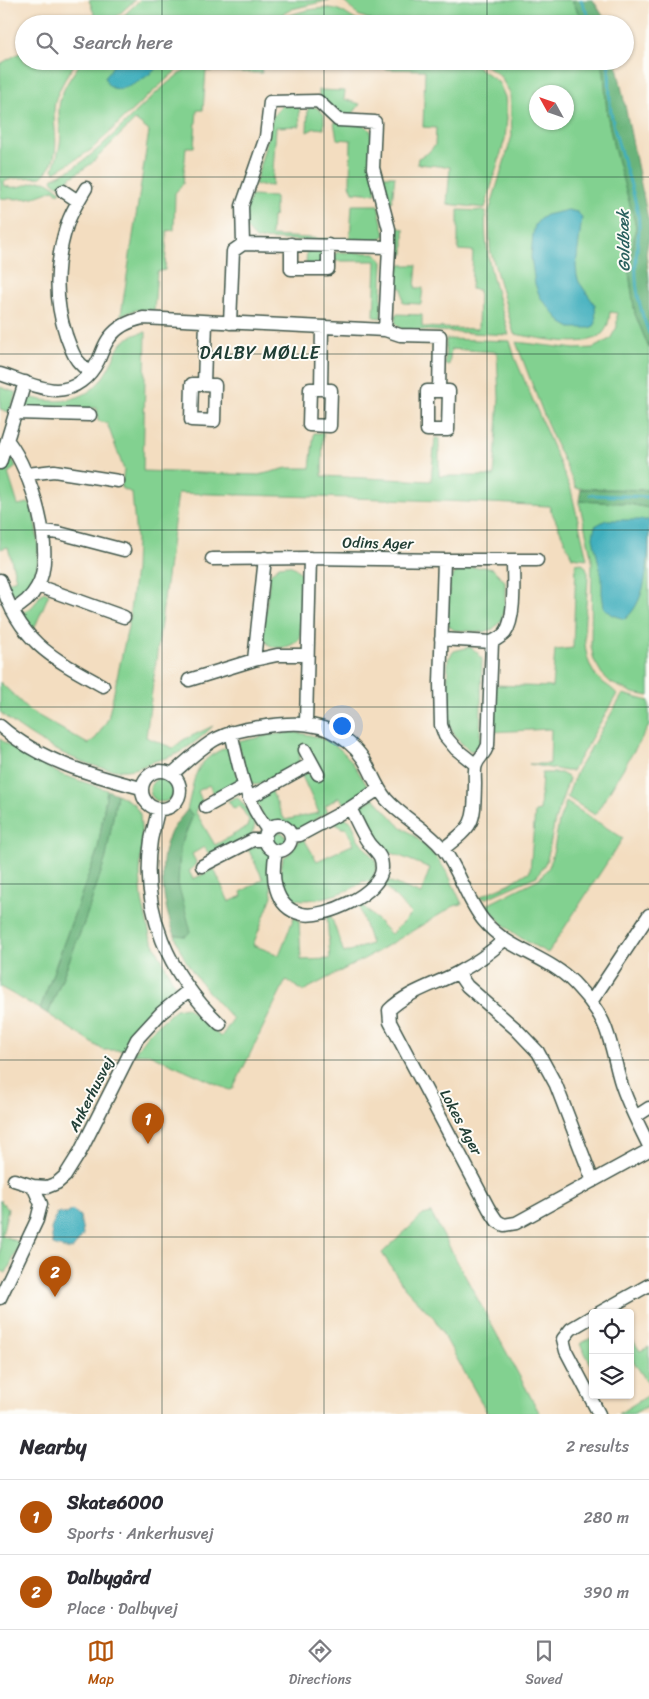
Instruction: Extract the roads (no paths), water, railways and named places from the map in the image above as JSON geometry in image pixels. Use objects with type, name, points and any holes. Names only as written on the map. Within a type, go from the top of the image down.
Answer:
[{"type":"street","points":[[243,244],[242,206],[266,137],[270,102],[318,101],[338,120],[376,122],[374,168],[389,229],[390,247],[385,330]]},
{"type":"street","points":[[86,188],[67,223],[57,272],[57,293],[61,319],[69,345],[76,359],[90,373]]},
{"type":"street","points":[[63,191],[78,201]]},
{"type":"street","points":[[230,323],[233,251],[243,244],[390,247]]},
{"type":"street","points":[[291,244],[291,269],[328,269],[328,245]]},
{"type":"street","points":[[0,374],[47,389],[58,390],[73,386],[90,373],[111,335],[129,321],[143,318],[322,326],[385,330],[400,335],[440,336],[439,391]]},
{"type":"street","points":[[204,384],[206,322]]},
{"type":"street","points":[[321,390],[322,326]]},
{"type":"street","points":[[0,463],[26,382]]},
{"type":"street","points":[[15,413],[90,415]]},
{"type":"street","points":[[8,441],[27,474],[43,532],[44,557],[38,586],[23,605],[12,610]]},
{"type":"street","points":[[27,474],[54,471],[118,481]]},
{"type":"street","points":[[43,532],[58,533],[124,550]]},
{"type":"street","points":[[254,660],[265,558]]},
{"type":"street","points":[[306,723],[310,558]]},
{"type":"street","name":"Odins Ager","points":[[212,559],[537,560]]},
{"type":"street","points":[[444,560],[440,712],[445,736],[456,749],[476,764]]},
{"type":"street","points":[[441,639],[492,642],[500,638],[510,624],[512,615],[513,560]]},
{"type":"street","points":[[0,580],[12,610],[25,631],[37,645],[103,686]]},
{"type":"street","points":[[38,586],[124,617]]},
{"type":"street","points":[[443,849],[464,832],[474,815],[476,764],[485,754],[488,745],[492,642]]},
{"type":"street","points":[[189,680],[254,660],[277,655],[307,654]]},
{"type":"street","points":[[172,774],[215,740],[231,732],[287,723],[306,723],[328,730],[349,742],[369,766],[379,789],[387,799],[401,813],[431,836],[443,849],[485,922],[504,940],[549,964],[572,981],[591,1002],[604,1023],[622,1085],[649,1146]]},
{"type":"street","points":[[0,726],[32,749],[60,763],[89,774],[141,788]]},
{"type":"street","points":[[202,866],[253,840],[267,835],[274,826],[283,826],[290,831],[292,840],[287,848],[280,852],[272,850],[267,846],[267,835],[244,786],[231,732]]},
{"type":"street","points":[[249,798],[315,768],[305,750]]},
{"type":"street","points":[[161,771],[172,774],[180,785],[179,797],[171,807],[158,810],[147,805],[141,788],[143,782],[150,774],[161,771]]},
{"type":"street","points":[[206,807],[244,786]]},
{"type":"street","points":[[291,836],[300,835],[350,808],[379,789]]},
{"type":"street","points":[[276,851],[273,865],[274,883],[278,894],[289,908],[302,914],[319,913],[344,905],[363,896],[374,886],[383,869],[381,858],[367,842],[350,808]]},
{"type":"street","points":[[158,810],[150,848],[149,872],[152,904],[160,934],[169,956],[189,990],[220,1024]]},
{"type":"street","points":[[591,1002],[649,915]]},
{"type":"street","name":"Lokes Ager","points":[[504,940],[493,950],[458,973],[398,1001],[389,1010],[390,1022],[488,1209],[497,1221],[504,1225],[516,1223],[649,1150]]},
{"type":"street","points":[[458,973],[467,986],[516,1029],[538,1052],[556,1086],[593,1181]]},
{"type":"street","name":"Ankerhusvej","points":[[14,1180],[33,1186],[47,1187],[57,1183],[65,1176],[80,1152],[137,1039],[161,1013],[189,990]]},
{"type":"street","points":[[635,1117],[649,1108]]},
{"type":"street","points":[[0,1298],[36,1220],[41,1204],[33,1186]]},
{"type":"street","points":[[606,1309],[649,1285]]},
{"type":"street","points":[[589,1318],[571,1329],[562,1339],[566,1351],[599,1414]]},
{"type":"water","points":[[110,70],[154,70],[143,79],[124,88],[116,89],[109,86],[105,78]]},
{"type":"water","points":[[568,210],[577,212],[582,217],[576,266],[579,282],[595,305],[596,323],[589,328],[571,328],[562,323],[540,297],[535,284],[531,257],[535,225],[546,215]]},
{"type":"water","points":[[606,520],[649,520],[648,560],[643,588],[633,611],[625,619],[613,615],[604,608],[602,578],[593,537],[595,526]]},
{"type":"water","points":[[72,1210],[80,1216],[83,1235],[73,1249],[69,1250],[53,1245],[51,1229],[57,1213],[67,1214]]},
{"type":"waterway","name":"Goldbæk","points":[[581,0],[588,15]]},
{"type":"waterway","name":"Goldbæk","points":[[609,70],[612,118],[639,220],[636,253],[637,288],[642,315],[649,333]]},
{"type":"waterway","points":[[590,495],[649,497]]},
{"type":"place","name":"Skate6000","points":[[148,1144]]},
{"type":"place","name":"Dalbygård","points":[[55,1297]]},
{"type":"district","name":"DALBY MØLLE","points":[[260,353]]}]
